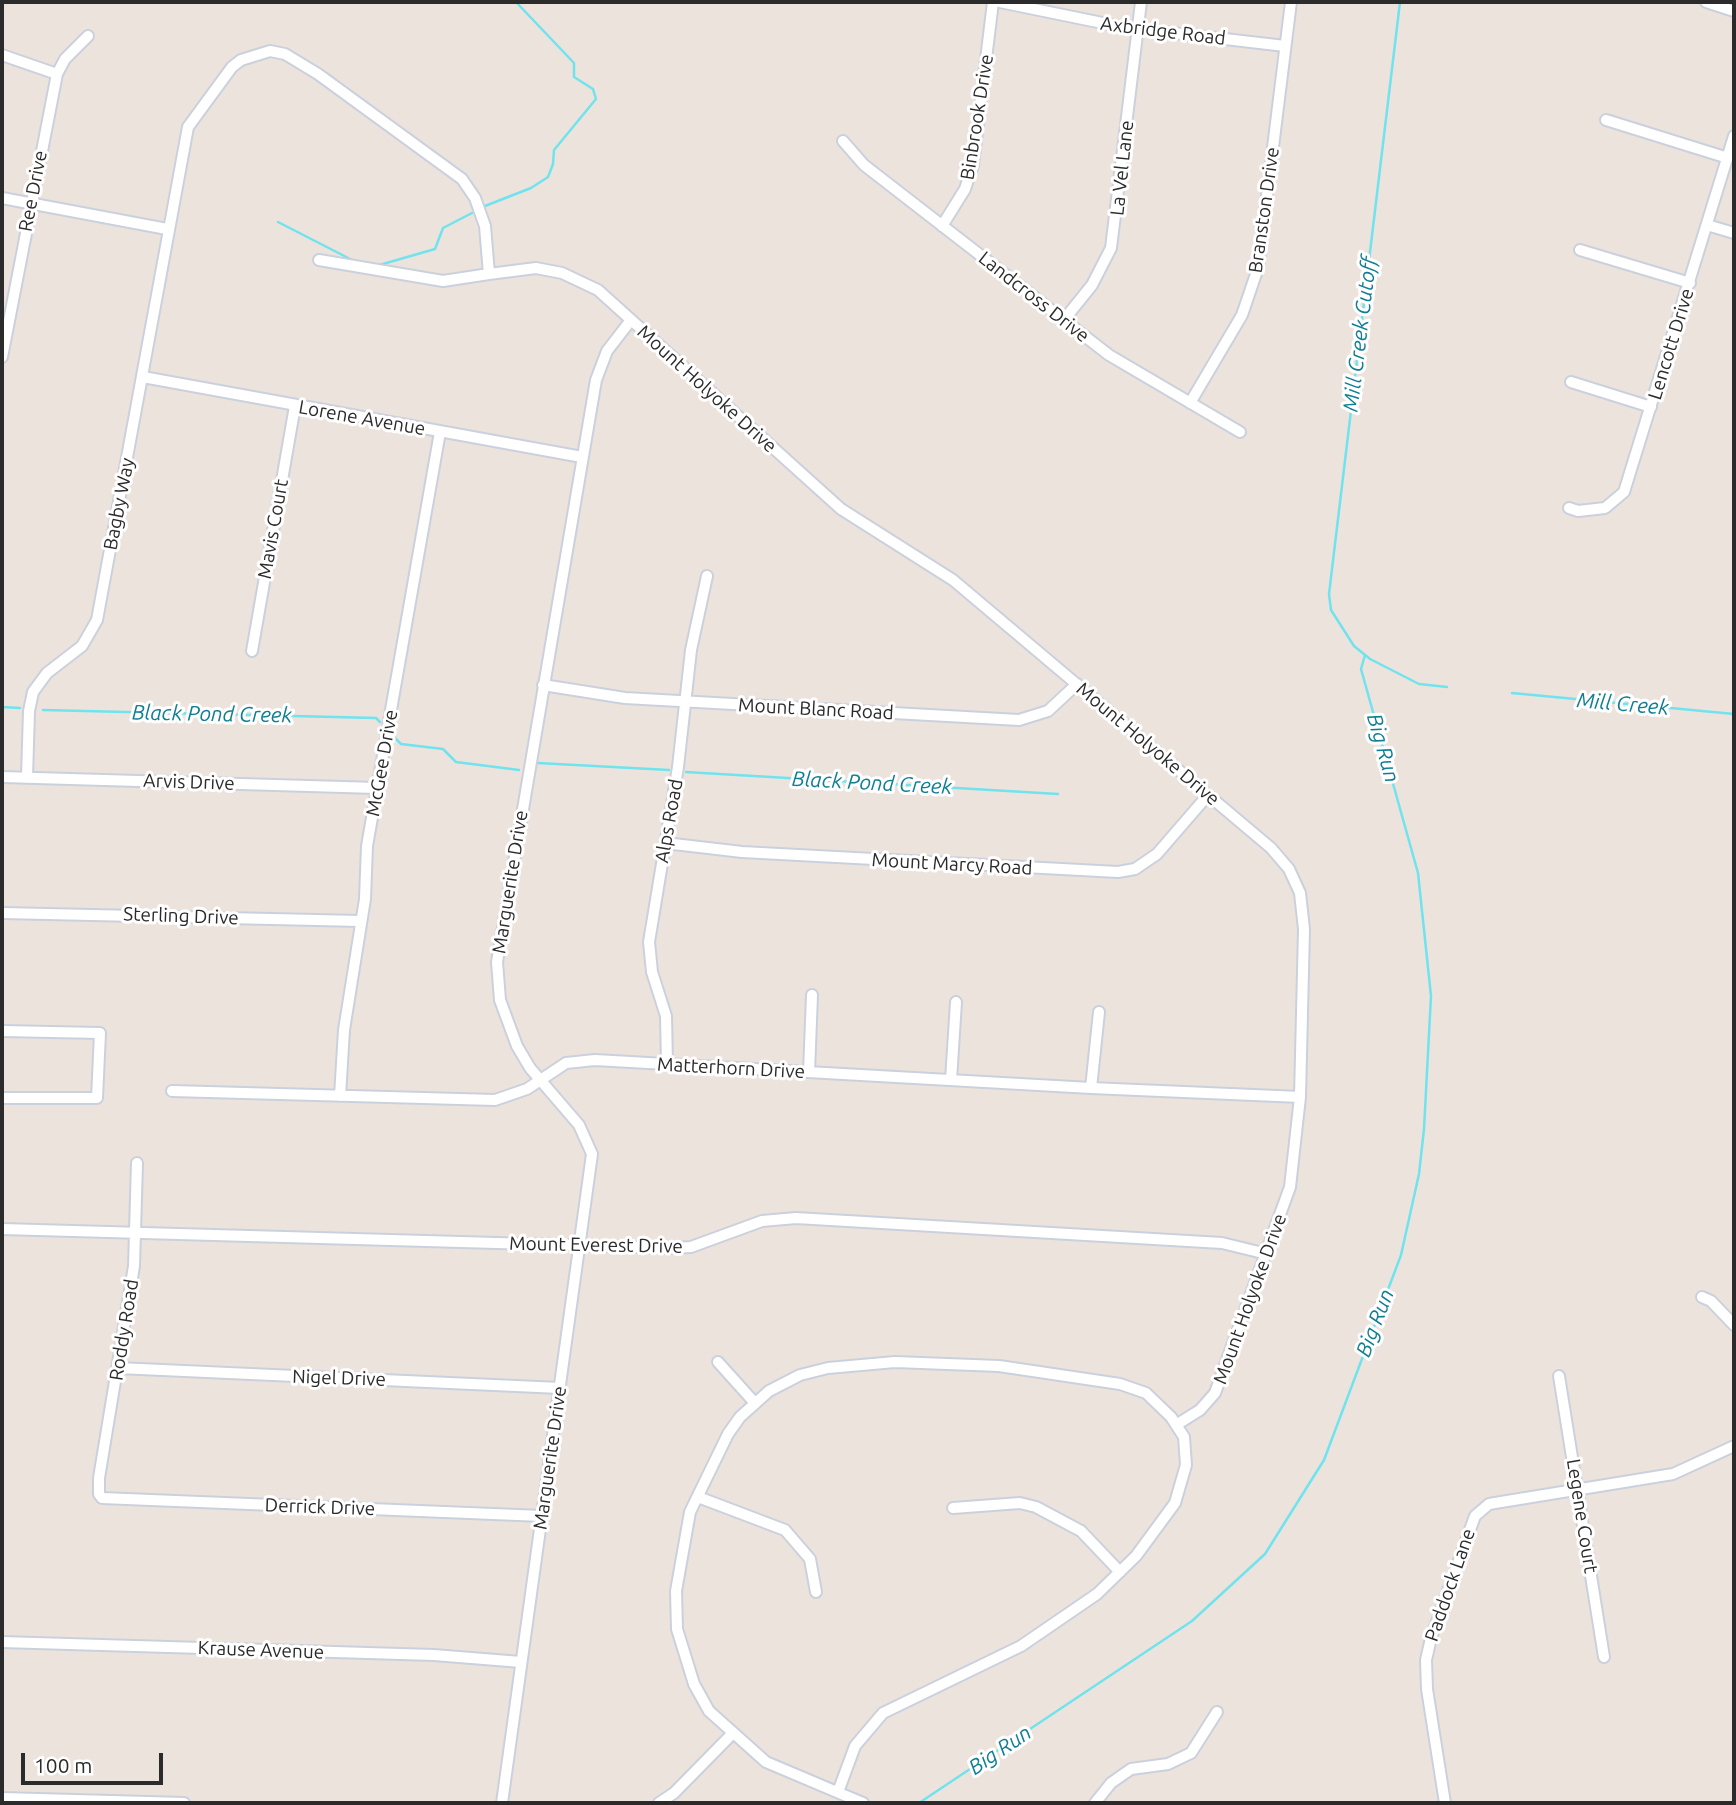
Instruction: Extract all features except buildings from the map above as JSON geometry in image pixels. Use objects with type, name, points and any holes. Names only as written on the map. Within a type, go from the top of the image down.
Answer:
[{"type":"street","name":"Binbrook Drive","points":[[942,226],[965,190],[973,165],[993,2]]},
{"type":"street","name":"Axbridge Road","points":[[1000,2],[1070,18],[1138,29],[1285,46]]},
{"type":"street","name":"La Vel Lane","points":[[1063,321],[1092,285],[1111,248],[1141,2]]},
{"type":"street","name":"Branston Drive","points":[[1190,403],[1242,315],[1255,278],[1291,2]]},
{"type":"street","points":[[1706,2],[1734,11]]},
{"type":"street","name":"Ree Drive","points":[[2,357],[57,74],[65,59],[88,36]]},
{"type":"street","name":"Bagby Way","points":[[27,777],[33,692],[47,673],[82,646],[97,620],[185,139],[195,117],[232,67],[241,60],[270,51],[285,54],[462,179],[475,198],[485,226],[489,274]]},
{"type":"street","points":[[2,55],[57,74]]},
{"type":"street","points":[[1606,120],[1728,158]]},
{"type":"street","name":"Lencott Drive","points":[[1569,508],[1578,511],[1605,508],[1620,498],[1628,484],[1734,136]]},
{"type":"street","name":"Landcross Drive","points":[[843,141],[864,165],[1109,355],[1240,432]]},
{"type":"street","points":[[2,198],[167,229]]},
{"type":"street","points":[[1707,225],[1734,233]]},
{"type":"street","points":[[1580,250],[1690,283]]},
{"type":"street","points":[[319,260],[443,281],[489,274]]},
{"type":"street","name":"Mount Holyoke Drive","points":[[489,274],[536,268],[585,282],[841,509],[953,580],[1283,861],[1300,893],[1304,921],[1300,1097],[1290,1187],[1216,1393],[1200,1410],[1176,1425]]},
{"type":"street","name":"Marguerite Drive","points":[[502,1803],[592,1167],[591,1146],[579,1125],[540,1080],[517,1046],[500,1000],[497,962],[599,367],[607,351],[631,320]]},
{"type":"street","name":"Lorene Avenue","points":[[143,377],[582,457]]},
{"type":"street","points":[[1571,382],[1651,407]]},
{"type":"street","name":"Mavis Court","points":[[252,651],[295,406]]},
{"type":"street","name":"McGee Drive","points":[[340,1096],[344,1030],[377,788],[440,432]]},
{"type":"street","name":"Alps Road","points":[[667,1064],[666,1016],[649,950],[686,702],[691,650],[707,576]]},
{"type":"street","name":"Mount Blanc Road","points":[[543,685],[599,695],[686,702],[1019,720],[1048,710],[1077,684]]},
{"type":"street","name":"Arvis Drive","points":[[2,777],[377,788]]},
{"type":"street","name":"Mount Marcy Road","points":[[665,843],[742,852],[1118,872],[1142,865],[1157,854],[1208,795]]},
{"type":"street","name":"Sterling Drive","points":[[2,913],[360,921]]},
{"type":"street","points":[[809,1072],[812,995]]},
{"type":"street","points":[[951,1080],[956,1002]]},
{"type":"street","points":[[1091,1088],[1099,1012]]},
{"type":"street","points":[[2,1031],[100,1033],[97,1098],[2,1098]]},
{"type":"street","name":"Matterhorn Drive","points":[[172,1091],[495,1100],[511,1097],[559,1066],[579,1061],[1300,1097]]},
{"type":"street","name":"Roddy Road","points":[[100,1496],[99,1478],[132,1291],[138,1163]]},
{"type":"street","name":"Mount Everest Drive","points":[[2,1229],[691,1247],[762,1221],[796,1218],[1222,1243],[1268,1254]]},
{"type":"street","points":[[1702,1297],[1711,1301],[1734,1325]]},
{"type":"street","points":[[718,1362],[754,1402]]},
{"type":"street","points":[[838,1792],[855,1746],[883,1713],[1021,1646],[1097,1594],[1136,1556],[1179,1495],[1186,1452],[1184,1437],[1176,1425],[1146,1393],[1120,1384],[999,1366],[895,1362],[828,1368],[784,1382],[754,1402],[729,1434],[690,1512],[676,1591],[677,1629],[694,1684],[709,1711],[766,1762],[863,1803]]},
{"type":"street","name":"Nigel Drive","points":[[118,1368],[516,1383],[560,1388]]},
{"type":"street","name":"Legene Court","points":[[1559,1376],[1604,1657]]},
{"type":"street","name":"Paddock Lane","points":[[1445,1803],[1427,1689],[1426,1660],[1431,1638],[1475,1516],[1489,1504],[1673,1474],[1734,1446]]},
{"type":"street","name":"Derrick Drive","points":[[100,1496],[116,1501],[542,1516]]},
{"type":"street","points":[[698,1497],[779,1527],[794,1537],[810,1559],[816,1592]]},
{"type":"street","points":[[953,1508],[1020,1503],[1036,1507],[1081,1531],[1120,1572]]},
{"type":"street","name":"Krause Avenue","points":[[2,1642],[434,1655],[520,1662]]},
{"type":"street","points":[[1095,1803],[1111,1783],[1131,1769],[1168,1764],[1191,1753],[1217,1712]]},
{"type":"street","points":[[659,1803],[674,1793],[733,1733]]},
{"type":"street","points":[[2,1798],[184,1803]]},
{"type":"waterway","name":"Mill Creek","points":[[485,206],[531,188],[548,177],[554,150],[596,99],[593,89],[574,77],[574,63],[516,2]]},
{"type":"waterway","name":"Mill Creek Cutoff","points":[[1400,2],[1329,594],[1331,610],[1354,646],[1370,659],[1419,684],[1447,687]]},
{"type":"waterway","name":"Mill Creek","points":[[376,266],[435,249],[443,228],[472,213]]},
{"type":"waterway","name":"Mill Creek","points":[[278,222],[356,262]]},
{"type":"waterway","name":"Big Run","points":[[919,1803],[1192,1621],[1265,1554],[1324,1460],[1401,1255],[1419,1174],[1431,996],[1418,873],[1361,669],[1365,655]]},
{"type":"waterway","name":"Mill Creek","points":[[1512,693],[1734,714]]},
{"type":"waterway","name":"Black Pond Creek","points":[[2,707],[20,708]]},
{"type":"waterway","name":"Black Pond Creek","points":[[43,710],[376,718],[380,722]]},
{"type":"waterway","name":"Black Pond Creek","points":[[395,738],[401,744],[443,749],[456,762],[519,770]]},
{"type":"waterway","name":"Black Pond Creek","points":[[538,763],[669,770]]},
{"type":"waterway","name":"Black Pond Creek","points":[[686,772],[1058,794]]}]
